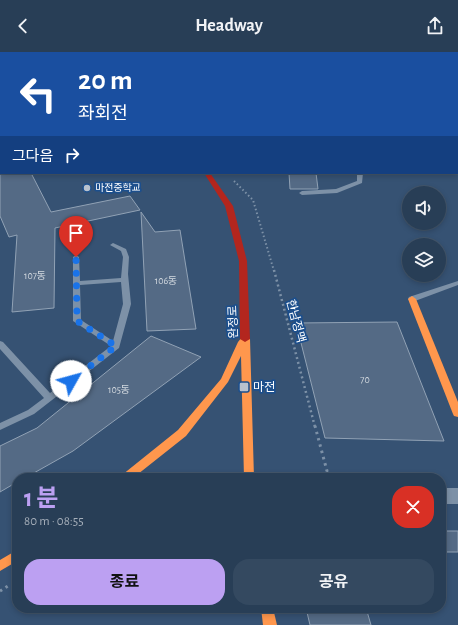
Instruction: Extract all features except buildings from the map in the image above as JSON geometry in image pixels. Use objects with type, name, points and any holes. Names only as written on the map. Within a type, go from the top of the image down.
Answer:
[{"type":"main road","name":"완정로","points":[[208,174],[229,206],[243,261],[249,473]]},
{"type":"main road","points":[[412,299],[458,414]]},
{"type":"main road","points":[[132,473],[182,433],[225,380],[245,337]]},
{"type":"main road","points":[[0,566],[12,558]]},
{"type":"main road","points":[[268,613],[270,625]]},
{"type":"street","points":[[446,496],[458,496]]},
{"type":"lane","points":[[302,193],[337,191],[360,182],[360,174]]},
{"type":"lane","points":[[0,427],[31,412],[116,346],[127,304],[125,280],[126,257],[124,250],[113,246]]},
{"type":"lane","points":[[76,257],[77,321],[116,346]]},
{"type":"lane","points":[[76,283],[125,280]]},
{"type":"lane","points":[[412,299],[458,283]]},
{"type":"lane","points":[[0,344],[49,398]]},
{"type":"path","name":"한남정맥","points":[[231,178],[253,200],[270,256],[327,471],[324,473]]},
{"type":"traffic: slow","points":[[412,299],[458,414]]},
{"type":"traffic: slow","points":[[245,339],[249,473]]},
{"type":"traffic: slow","points":[[132,473],[182,433],[225,380],[243,342]]},
{"type":"traffic: slow","points":[[0,566],[12,558]]},
{"type":"traffic: slow","points":[[268,613],[270,625]]},
{"type":"traffic: jam","points":[[208,174],[229,206],[243,261],[245,339]]},
{"type":"place","name":"마전중학교","points":[[87,188]]},
{"type":"place","name":"마전","points":[[244,387]]},
{"type":"route","points":[[71,381],[116,346],[77,321],[76,257]]}]
